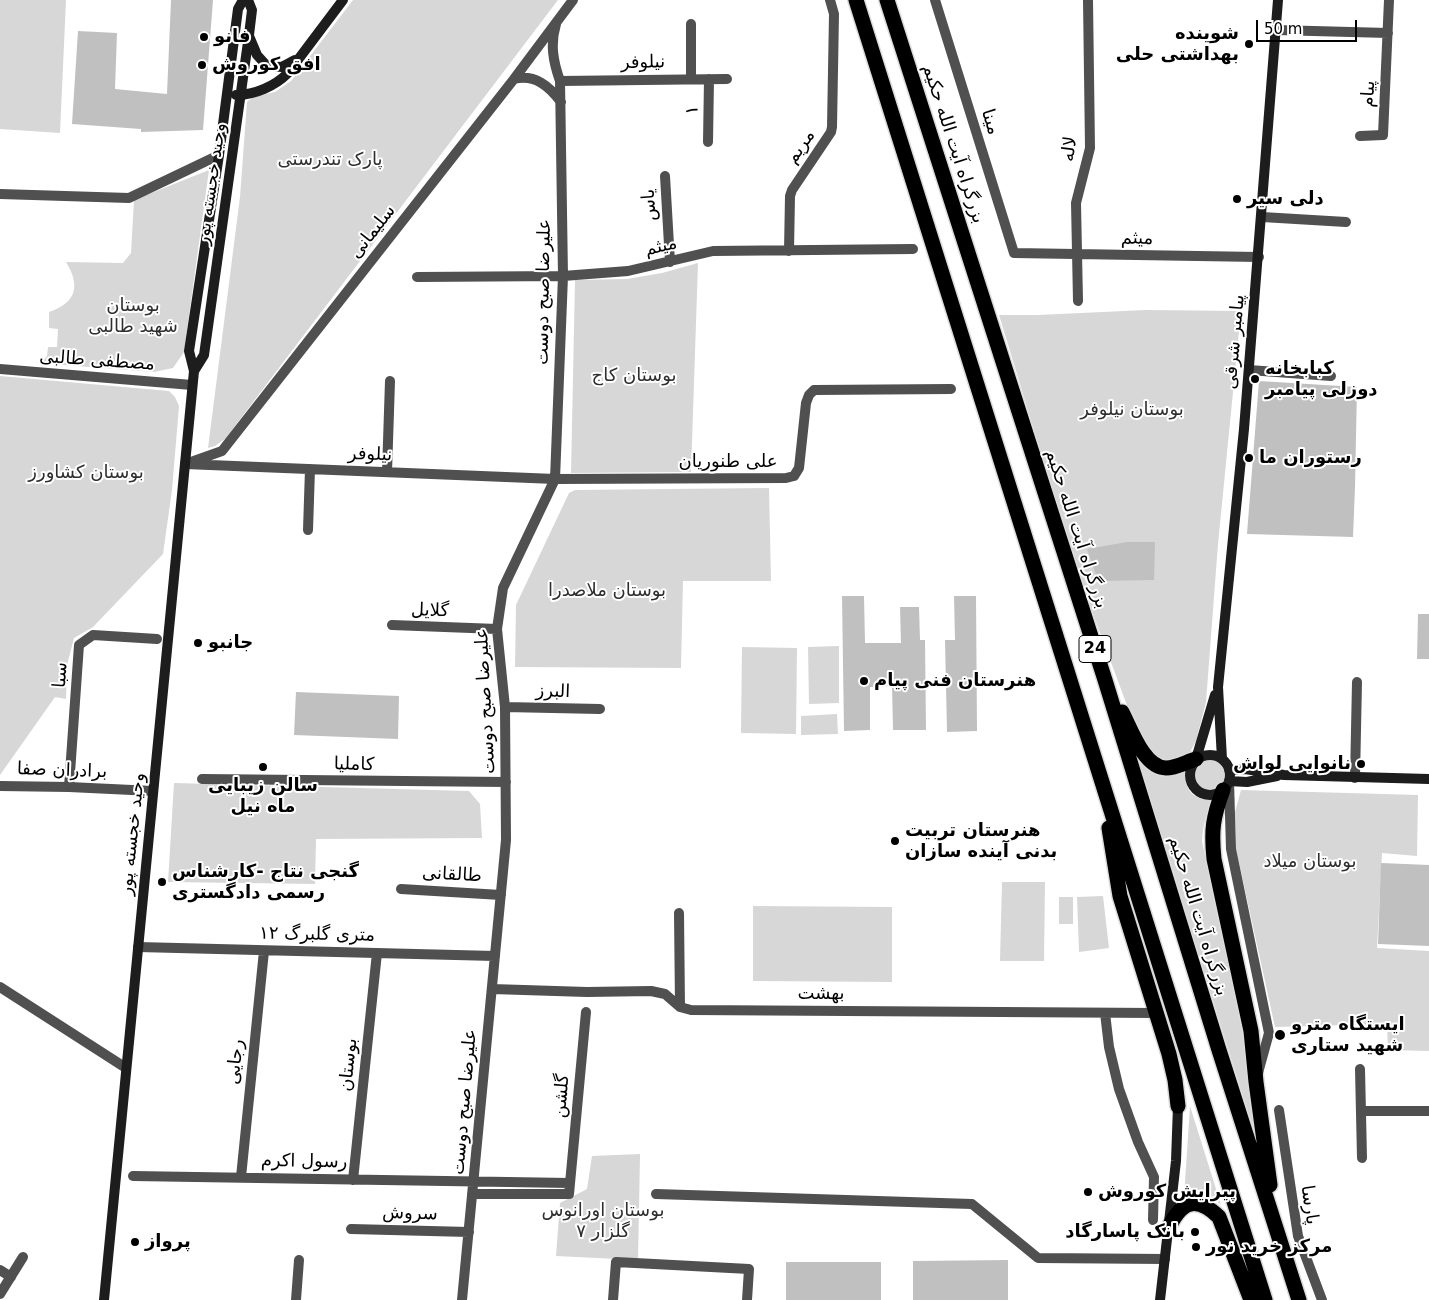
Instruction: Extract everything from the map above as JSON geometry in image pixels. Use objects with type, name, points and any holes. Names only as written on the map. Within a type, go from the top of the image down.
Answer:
[{"type":"highway","name":"24","points":[[856,0],[1265,1300]]},
{"type":"highway","name":"بزرگراه آیت الله حکیم","points":[[887,0],[1105,680],[1299,1300]]},
{"type":"highway","points":[[1105,680],[1146,757],[1153,764],[1166,768],[1196,760]]},
{"type":"highway","points":[[1100,775],[1120,896],[1173,1071],[1178,1106]]},
{"type":"highway","points":[[1226,786],[1214,817],[1212,836],[1214,859],[1251,1031],[1256,1082],[1277,1229]]},
{"type":"highway","points":[[1168,1229],[1176,1213],[1183,1206],[1201,1204],[1211,1209],[1220,1217],[1251,1300]]},
{"type":"main road","name":"وحید خجسته پور","points":[[104,1300],[194,371],[189,351],[219,155],[238,9],[243,0]]},
{"type":"main road","name":"وحید خجسته پور","points":[[194,371],[204,355],[249,35],[252,10],[248,0]]},
{"type":"main road","points":[[227,95],[241,95],[272,86],[280,81],[343,0]]},
{"type":"main road","name":"پیامبر شرقی","points":[[1222,759],[1218,686],[1259,257],[1278,0]]},
{"type":"main road","points":[[249,35],[257,56],[268,66],[282,67],[302,55]]},
{"type":"main road","name":"پیامبر شرقی","points":[[1196,760],[1218,686]]},
{"type":"main road","points":[[1226,786],[1229,770],[1222,759],[1209,754],[1202,756],[1192,764],[1189,775],[1192,786],[1201,794],[1207,796],[1213,795],[1226,786],[1284,775]]},
{"type":"main road","points":[[1229,770],[1245,769],[1284,775],[1429,779]]},
{"type":"main road","points":[[1160,1300],[1176,1161],[1178,1106]]},
{"type":"street","name":"سلیمانی","points":[[185,464],[222,451],[514,79],[573,0]]},
{"type":"street","name":"مریم","points":[[789,251],[790,196],[792,190],[831,132],[832,127],[834,14],[830,0]]},
{"type":"street","name":"مینا","points":[[935,0],[1014,253]]},
{"type":"street","name":"لاله","points":[[1078,301],[1076,203],[1090,148],[1088,0]]},
{"type":"street","name":"پیام","points":[[1360,136],[1383,135],[1389,0]]},
{"type":"street","name":"علیرضا صبح دوست","points":[[462,1300],[506,840],[505,707],[497,629],[503,588],[554,479],[563,276],[561,102],[560,81],[553,53],[552,36],[556,24]]},
{"type":"street","points":[[691,24],[691,79]]},
{"type":"street","points":[[1276,30],[1388,32]]},
{"type":"street","points":[[514,79],[529,77],[544,85],[561,102]]},
{"type":"street","name":"۱","points":[[708,142],[709,79]]},
{"type":"street","name":"نیلوفر","points":[[560,81],[727,79]]},
{"type":"street","points":[[0,194],[129,198],[219,155]]},
{"type":"street","name":"یاس","points":[[664,176],[670,262]]},
{"type":"street","points":[[1262,217],[1346,222]]},
{"type":"street","name":"میثم","points":[[417,277],[563,276],[628,271],[713,251],[913,249]]},
{"type":"street","name":"میثم","points":[[1014,253],[1259,257]]},
{"type":"street","name":"مصطفی طالبی","points":[[0,369],[192,385]]},
{"type":"street","points":[[1249,370],[1331,376]]},
{"type":"street","points":[[387,472],[390,381]]},
{"type":"street","name":"علی طنوریان","points":[[554,479],[786,478],[794,476],[799,468],[806,403],[808,395],[814,390],[951,389]]},
{"type":"street","name":"نیلوفر","points":[[185,464],[554,479]]},
{"type":"street","points":[[308,530],[310,469]]},
{"type":"street","name":"گلایل","points":[[392,626],[497,629]]},
{"type":"street","name":"سبا","points":[[69,787],[80,645],[93,635],[156,639]]},
{"type":"street","points":[[1355,778],[1357,682]]},
{"type":"street","name":"البرز","points":[[505,707],[600,709]]},
{"type":"street","name":"کاملیا","points":[[202,780],[506,782]]},
{"type":"street","name":"برادران صفا","points":[[0,786],[153,791]]},
{"type":"street","name":"طالقانی","points":[[401,889],[501,894]]},
{"type":"street","points":[[679,914],[680,1007]]},
{"type":"street","name":"۱۲ متری گلبرگ","points":[[138,947],[495,956]]},
{"type":"street","name":"رجایی","points":[[241,1177],[264,951]]},
{"type":"street","name":"بوستان","points":[[354,1180],[377,953]]},
{"type":"street","name":"بهشت","points":[[492,989],[587,992],[651,991],[665,994],[680,1007],[691,1010],[1156,1013]]},
{"type":"street","points":[[1,990],[126,1068]]},
{"type":"street","name":"گلشن","points":[[570,1183],[586,1012]]},
{"type":"street","points":[[1105,1012],[1109,1046],[1119,1089],[1138,1142],[1154,1177],[1153,1220]]},
{"type":"street","points":[[1360,1069],[1362,1158]]},
{"type":"street","name":"پارسا","points":[[1279,1110],[1298,1236],[1322,1300]]},
{"type":"street","points":[[1361,1110],[1429,1111]]},
{"type":"street","name":"رسول اکرم","points":[[133,1176],[474,1183],[570,1183]]},
{"type":"street","points":[[472,1194],[569,1194],[570,1183]]},
{"type":"street","points":[[656,1194],[972,1204],[1038,1258],[1165,1259]]},
{"type":"street","name":"سروش","points":[[351,1229],[469,1232]]},
{"type":"street","points":[[0,1294],[23,1257]]},
{"type":"street","points":[[296,1300],[300,1260]]},
{"type":"street","points":[[613,1300],[616,1262],[749,1269],[747,1300]]},
{"type":"street","points":[[0,1270],[11,1277]]},
{"type":"green space","points":[[0,0],[66,0],[60,133],[0,129]]},
{"type":"green space","name":"پارک تندرستی","points":[[353,0],[558,0],[225,439],[215,446],[208,448],[240,197],[247,102],[253,97],[275,92],[291,81]]},
{"type":"green space","name":"بوستان شهید طالبی","points":[[209,170],[184,352],[173,368],[154,372],[42,362],[47,356],[48,347],[57,347],[58,329],[49,328],[49,312],[65,304],[73,293],[73,279],[66,262],[123,263],[131,253],[134,200]]},
{"type":"green space","name":"بوستان کاج","points":[[698,263],[691,472],[571,473],[575,280],[627,279],[662,273]]},
{"type":"green space","name":"بوستان نیلوفر","points":[[1146,310],[1241,311],[1218,544],[1206,702],[1196,741],[1189,754],[1184,758],[1161,762],[1144,751],[1077,571],[999,315]]},
{"type":"green space","name":"بوستان کشاورز","points":[[0,376],[169,391],[175,397],[179,406],[172,490],[163,554],[93,627],[74,638],[67,665],[66,699],[55,697],[0,775]]},
{"type":"green space","name":"بوستان ملاصدرا","points":[[769,488],[771,581],[683,581],[681,668],[515,667],[516,605],[569,493],[575,490]]},
{"type":"green space","points":[[839,646],[839,703],[809,704],[808,647]]},
{"type":"green space","points":[[742,647],[797,648],[796,734],[741,733]]},
{"type":"green space","points":[[837,714],[838,734],[801,735],[801,716]]},
{"type":"green space","points":[[1137,758],[1144,765],[1186,766],[1186,781],[1191,792],[1201,799],[1216,800],[1209,809],[1205,819],[1202,841],[1243,1035],[1262,1157]]},
{"type":"green space","points":[[1210,758],[1217,759],[1222,763],[1226,768],[1226,782],[1222,787],[1217,791],[1210,792],[1203,791],[1198,787],[1194,782],[1193,775],[1194,768],[1198,763],[1203,759]]},
{"type":"green space","points":[[174,783],[469,791],[480,804],[482,838],[316,839],[315,884],[168,882]]},
{"type":"green space","name":"بوستان میلاد","points":[[1241,790],[1418,795],[1417,856],[1382,853],[1377,948],[1429,951],[1429,1051],[1388,1050],[1387,1024],[1275,1027],[1236,849],[1235,812]]},
{"type":"green space","points":[[1002,882],[1045,882],[1044,961],[1000,961]]},
{"type":"green space","points":[[1103,896],[1109,948],[1079,952],[1077,897]]},
{"type":"green space","points":[[1059,897],[1073,897],[1073,924],[1059,924]]},
{"type":"green space","points":[[753,906],[892,907],[892,982],[753,981]]},
{"type":"green space","points":[[1190,1106],[1221,1205],[1204,1194],[1184,1197]]},
{"type":"green space","name":"بوستان اورانوس گلزار ۷","points":[[640,1154],[638,1260],[556,1256],[560,1203],[587,1189],[592,1156]]},
{"type":"building","points":[[171,0],[213,0],[203,130],[141,132],[141,129],[72,124],[78,31],[117,33],[115,89],[167,94]]},
{"type":"building","points":[[1259,381],[1357,387],[1353,537],[1247,534]]},
{"type":"building","points":[[1127,542],[1155,542],[1154,580],[1098,581],[1087,549]]},
{"type":"building","points":[[842,596],[864,596],[865,643],[901,643],[900,607],[919,607],[920,640],[925,640],[926,730],[893,730],[892,686],[870,687],[870,730],[844,731]]},
{"type":"building","points":[[954,596],[976,596],[977,731],[947,732],[945,640],[955,640]]},
{"type":"building","points":[[1418,614],[1429,614],[1429,659],[1417,659]]},
{"type":"building","points":[[296,692],[399,696],[398,739],[294,735]]},
{"type":"building","points":[[1381,863],[1429,865],[1429,946],[1378,944]]},
{"type":"building","points":[[1008,1260],[1008,1300],[913,1300],[913,1261]]},
{"type":"building","points":[[786,1262],[881,1262],[881,1300],[786,1300]]},
{"type":"place","name":"فانو","points":[[204,37]]},
{"type":"place","name":"شوینده بهداشتی حلی","points":[[1249,44]]},
{"type":"place","name":"افق کوروش","points":[[202,65]]},
{"type":"place","name":"دلی سیر","points":[[1237,199]]},
{"type":"place","name":"کبابخانه دوزلی پیامبر","points":[[1255,379]]},
{"type":"place","name":"رستوران ما","points":[[1249,458]]},
{"type":"place","name":"جانبو","points":[[198,643]]},
{"type":"place","name":"هنرستان فنی پیام","points":[[864,681]]},
{"type":"place","name":"نانوایی لواش","points":[[1361,764]]},
{"type":"place","name":"سالن زیبایی ماه نیل","points":[[263,767]]},
{"type":"place","name":"هنرستان تربیت بدنی آینده سازان","points":[[895,841]]},
{"type":"place","name":"گنجی نتاج -کارشناس رسمی دادگستری","points":[[162,882]]},
{"type":"place","name":"ایستگاه مترو شهید ستاری","points":[[1280,1035]]},
{"type":"place","name":"پیرایش کوروش","points":[[1088,1192]]},
{"type":"place","name":"بانک پاسارگاد","points":[[1195,1232]]},
{"type":"place","name":"پرواز","points":[[135,1242]]},
{"type":"place","name":"مرکز خرید نور","points":[[1196,1247]]}]
